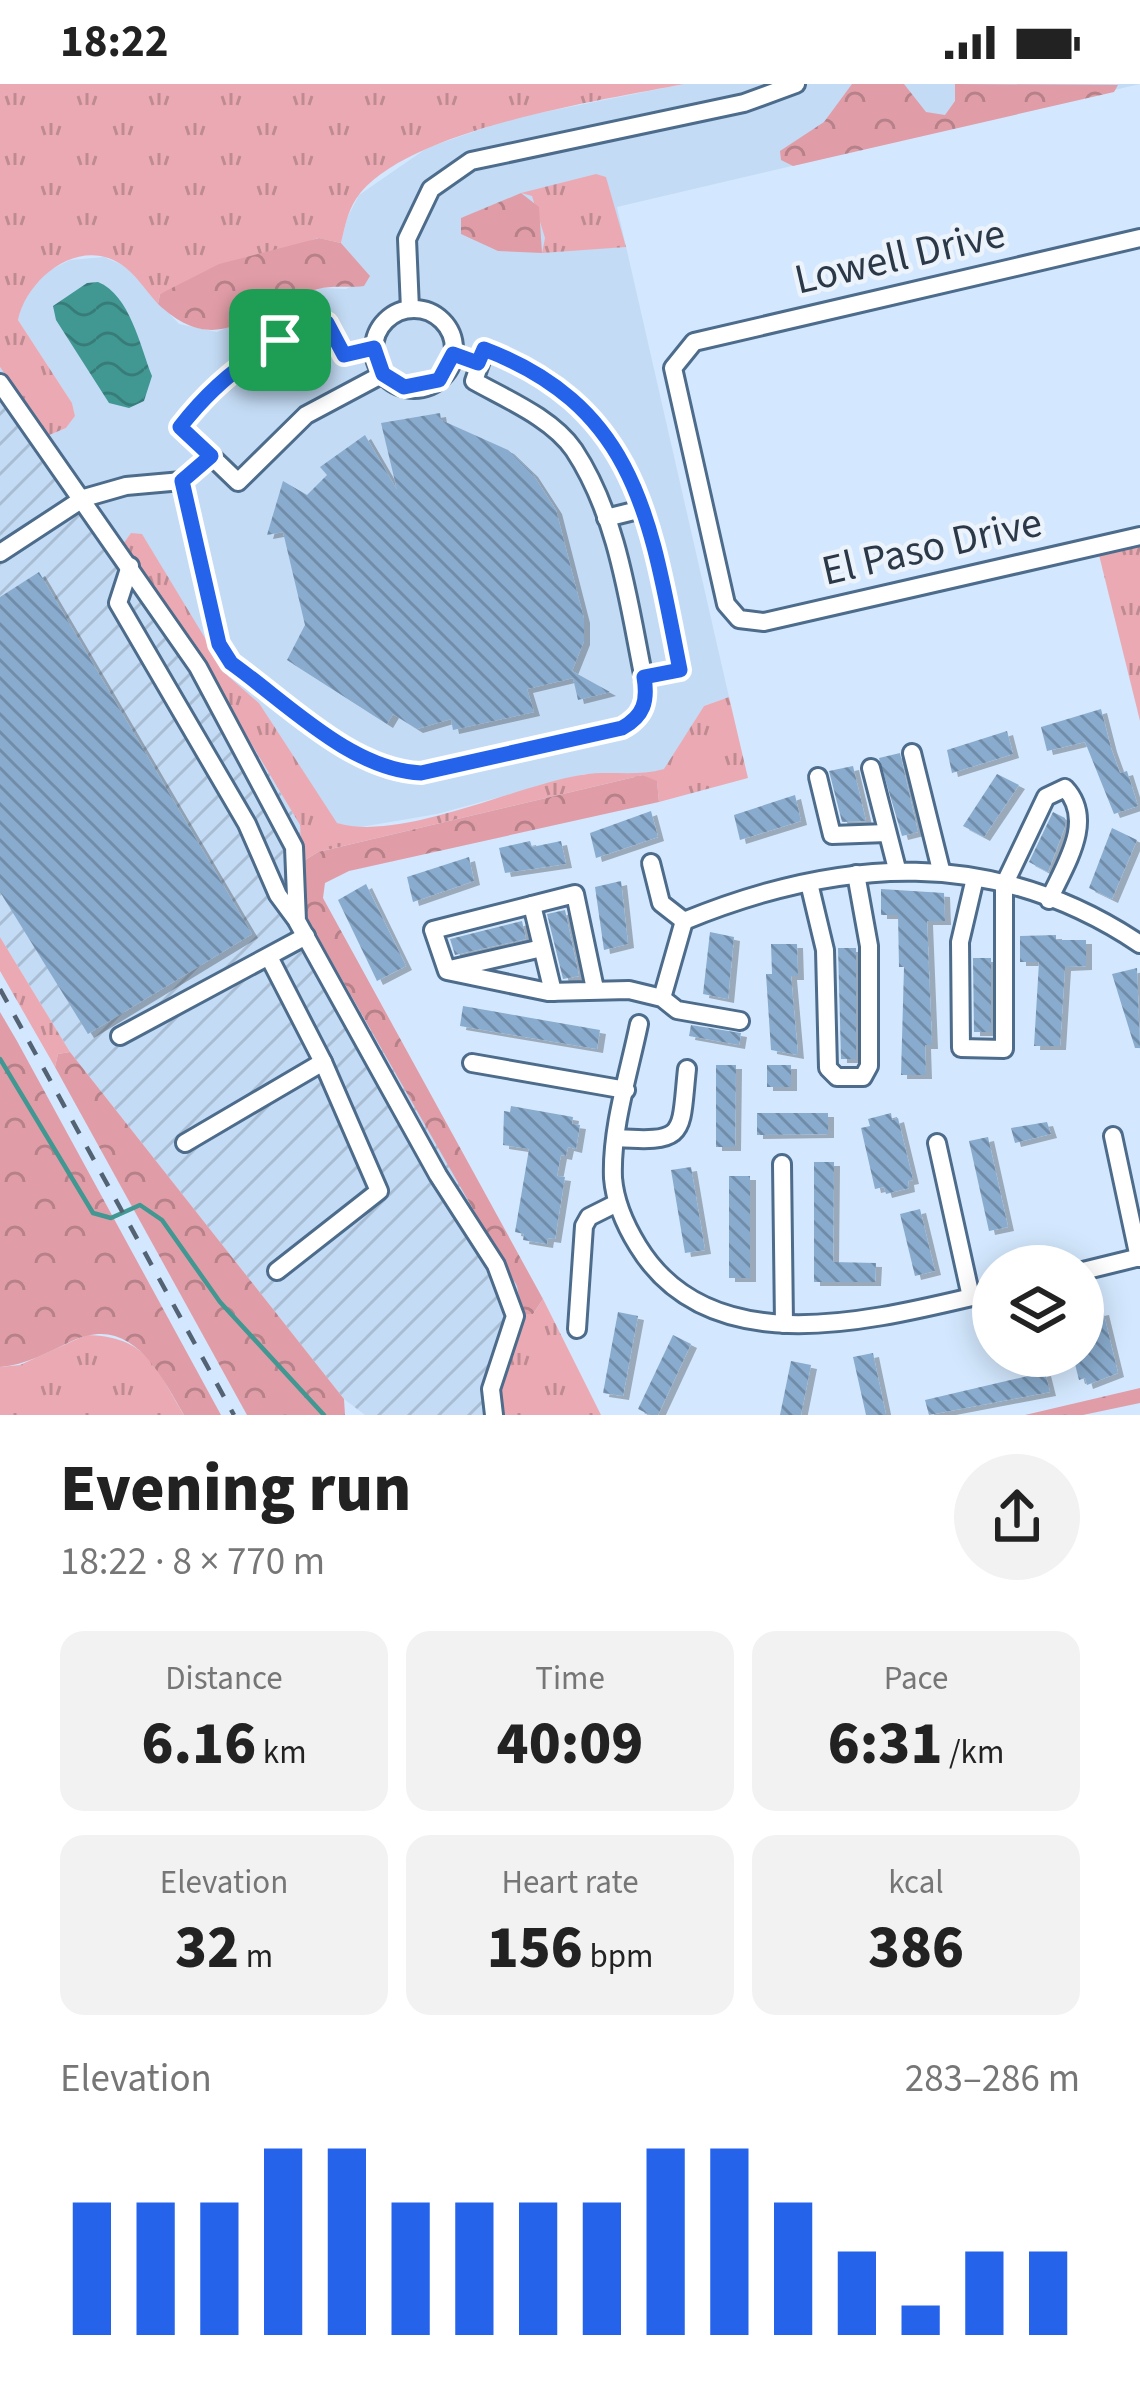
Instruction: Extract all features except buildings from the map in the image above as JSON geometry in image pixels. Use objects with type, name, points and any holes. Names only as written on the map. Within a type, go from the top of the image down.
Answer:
[{"type":"street","points":[[410,309],[407,239],[431,189],[471,160],[744,103],[796,84]]},
{"type":"street","name":"Lowell Drive","points":[[739,619],[726,604],[673,383],[680,354],[694,342],[1140,238]]},
{"type":"street","points":[[410,309],[423,310],[446,324],[453,354],[448,371],[428,386],[404,387],[383,374],[374,348],[380,326],[410,309]]},
{"type":"street","points":[[374,348],[344,355],[327,323],[280,340],[245,363],[180,427],[238,482],[306,415],[383,374]]},
{"type":"street","points":[[182,481],[219,644],[231,663],[366,759],[394,772],[421,773],[622,728],[638,720],[646,702],[606,518],[572,447],[530,411],[474,380],[484,349],[525,364],[576,399],[607,433],[642,509],[680,670],[644,677]]},
{"type":"street","points":[[453,354],[478,363]]},
{"type":"street","points":[[1,387],[198,667],[293,847],[302,929]]},
{"type":"street","points":[[0,553],[84,499],[125,486],[182,481],[211,456]]},
{"type":"street","points":[[606,518],[642,509]]},
{"type":"street","name":"El Paso Drive","points":[[739,619],[785,617],[1140,536]]},
{"type":"street","points":[[130,566],[118,603],[438,1175],[496,1264],[515,1316],[490,1389],[494,1415]]},
{"type":"street","points":[[912,753],[940,870]]},
{"type":"street","points":[[871,768],[896,868]]},
{"type":"street","points":[[818,777],[832,835],[887,833]]},
{"type":"street","points":[[975,878],[960,942],[962,1048],[1004,1049],[1004,885],[1046,797],[1065,788],[1075,798],[1080,822],[1049,900]]},
{"type":"street","points":[[650,862],[661,903],[684,921]]},
{"type":"street","points":[[684,921],[728,903],[809,883],[896,868],[940,870],[1049,900],[1111,925],[1140,944]]},
{"type":"street","points":[[809,883],[825,950],[828,1068],[836,1077],[863,1077],[868,1066],[869,946],[856,874]]},
{"type":"street","points":[[446,970],[433,930],[575,894],[596,989]]},
{"type":"street","points":[[532,905],[553,992]]},
{"type":"street","points":[[662,998],[684,921]]},
{"type":"street","points":[[120,1036],[269,957],[302,929]]},
{"type":"street","points":[[446,970],[542,948]]},
{"type":"street","points":[[269,957],[323,1063],[379,1191],[277,1271]]},
{"type":"street","points":[[446,970],[553,992],[596,989],[662,998],[677,1010],[740,1022]]},
{"type":"street","points":[[639,1024],[617,1138],[613,1172],[617,1203],[648,1262],[676,1290],[728,1317],[784,1324],[884,1316],[971,1297],[937,1143]]},
{"type":"street","points":[[185,1143],[323,1063]]},
{"type":"street","points":[[472,1063],[626,1090]]},
{"type":"street","points":[[617,1138],[666,1141],[674,1135],[682,1117],[687,1069]]},
{"type":"street","points":[[1104,1266],[1140,1257],[1113,1136]]},
{"type":"street","points":[[782,1163],[784,1324]]},
{"type":"street","points":[[577,1329],[584,1226],[589,1217],[617,1203]]},
{"type":"shaded area","points":[[684,84],[1140,84],[617,207],[729,697],[704,706],[665,769],[643,775],[584,774],[437,814],[355,828],[336,823],[259,703],[228,676],[131,534],[123,544],[47,436],[66,428],[75,416],[72,403],[18,320],[23,297],[38,276],[70,260],[104,257],[125,266],[179,324],[217,332],[321,288],[346,289],[369,276],[341,243],[347,218],[359,195],[427,148],[510,119]]},
{"type":"shaded area","points":[[0,367],[185,633],[300,825],[304,913],[518,1286],[522,1314],[502,1374],[501,1415],[365,1415],[344,1399],[70,1052],[0,937]]},
{"type":"green space","points":[[0,84],[684,84],[557,109],[459,136],[380,175],[356,199],[341,243],[318,238],[160,294],[158,304],[126,268],[109,258],[92,255],[59,265],[33,289],[18,320],[72,403],[75,416],[66,428],[47,436],[0,367]]},
{"type":"green space","points":[[852,84],[904,84],[926,112],[945,115],[955,101],[955,84],[1118,85],[1114,92],[793,166],[781,160],[780,151],[824,122]]},
{"type":"green space","points":[[596,174],[606,177],[626,247],[542,253],[545,238],[532,196],[521,193]]},
{"type":"green space","points":[[521,193],[539,207],[542,253],[498,251],[461,234],[461,218]]},
{"type":"green space","points":[[319,238],[341,243],[370,276],[364,286],[318,289],[219,329],[200,329],[180,321],[158,304],[160,294],[219,264]]},
{"type":"green space","points":[[131,533],[142,534],[228,676],[259,703],[337,823],[393,825],[581,775],[664,769],[704,706],[729,697],[748,778],[659,802],[657,782],[643,775],[318,852],[302,862],[300,825],[185,633],[123,544]]},
{"type":"green space","points":[[1140,546],[1140,721],[1099,555]]},
{"type":"green space","points":[[643,775],[657,781],[659,802],[349,871],[325,883],[323,898],[543,1299],[533,1314],[522,1314],[517,1286],[304,913],[302,862],[318,852]]},
{"type":"green space","points":[[0,937],[70,1052],[58,1054],[55,1067],[0,971]]},
{"type":"green space","points":[[0,1012],[221,1415],[184,1415],[141,1352],[111,1335],[72,1341],[28,1361],[0,1367]]},
{"type":"green space","points":[[70,1052],[344,1399],[345,1415],[247,1415],[55,1067],[58,1054]]},
{"type":"green space","points":[[543,1299],[601,1415],[501,1415],[497,1395],[522,1314],[533,1314]]},
{"type":"green space","points":[[86,1335],[136,1348],[157,1369],[184,1415],[0,1415],[0,1367],[20,1365]]},
{"type":"green space","points":[[1140,1388],[1140,1403],[1083,1415],[1025,1415]]},
{"type":"water","points":[[98,282],[126,310],[152,376],[144,401],[129,408],[109,403],[56,320],[53,306],[87,283]]},
{"type":"waterway","points":[[0,1059],[93,1213],[111,1218],[140,1205],[162,1220],[220,1302],[324,1415]]},
{"type":"railway","points":[[0,989],[234,1415]]},
{"type":"route","points":[[327,323],[344,355],[374,348],[383,374],[392,382],[416,388],[439,380],[448,371],[453,354],[478,363],[484,349],[525,364],[576,399],[607,433],[629,475],[653,551],[680,670],[644,677],[646,702],[638,720],[622,728],[421,773],[394,772],[366,759],[231,663],[219,644],[182,481],[211,456],[180,427],[214,389],[280,340],[327,323]]}]
